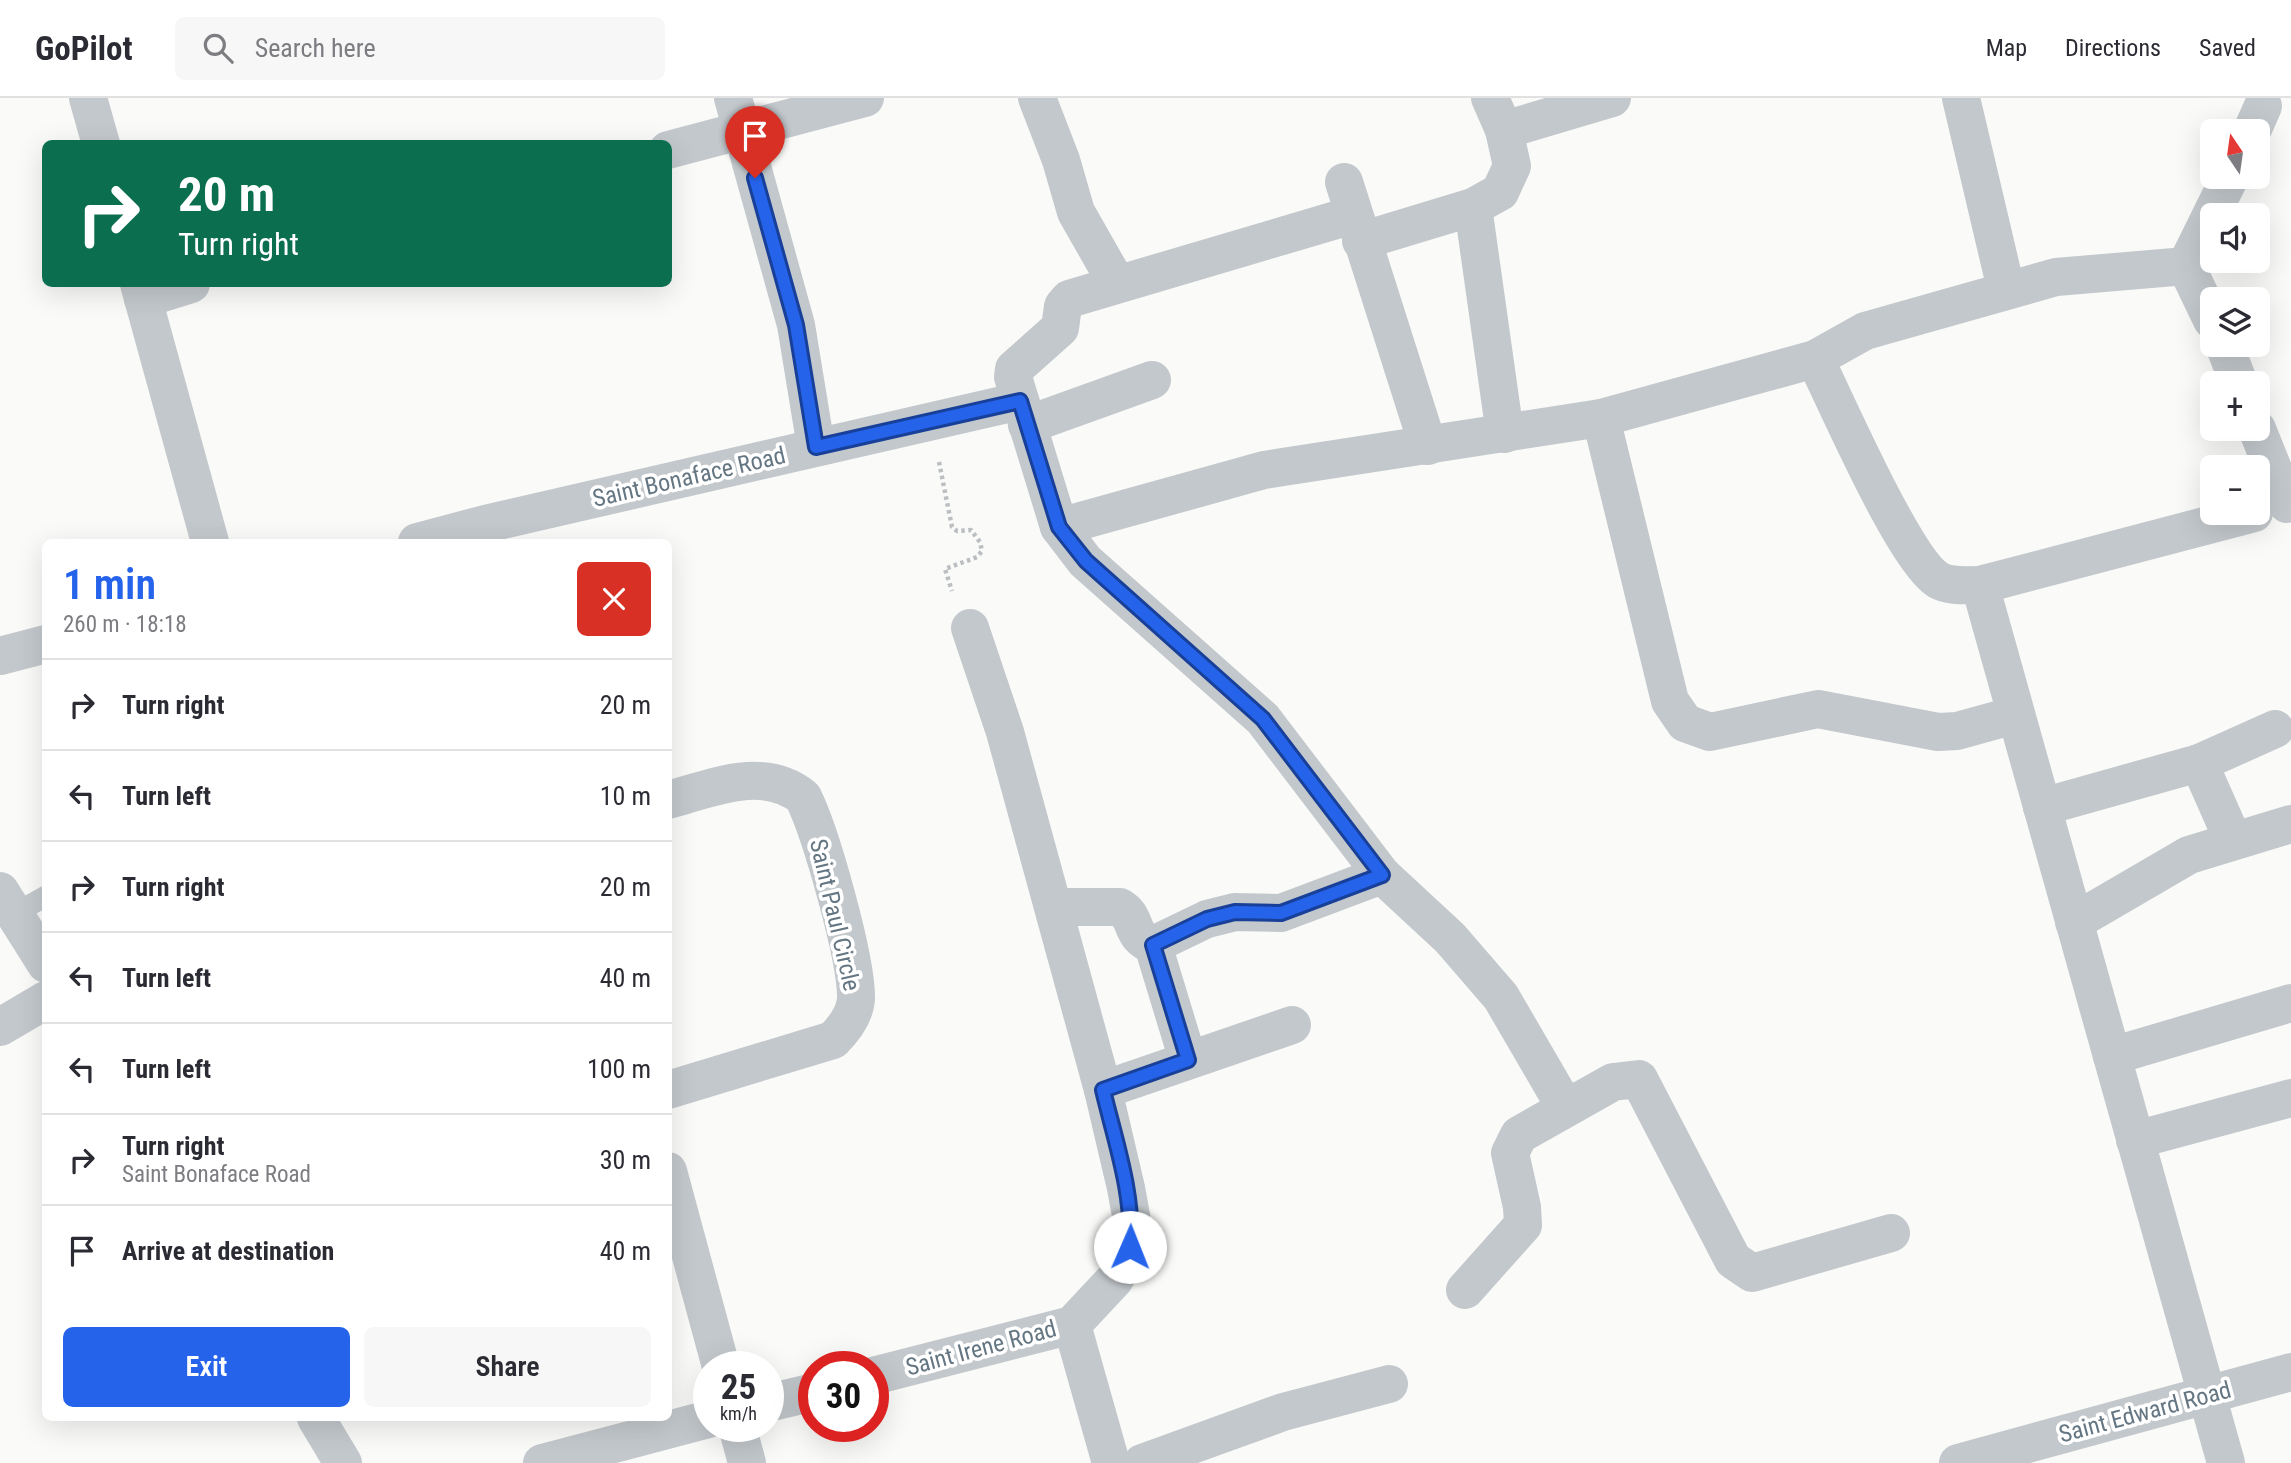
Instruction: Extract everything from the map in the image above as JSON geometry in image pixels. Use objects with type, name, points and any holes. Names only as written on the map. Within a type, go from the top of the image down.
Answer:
[{"type":"street","points":[[88,98],[100,140]]},
{"type":"street","points":[[672,148],[737,114],[865,98]]},
{"type":"street","points":[[1037,98],[1061,160],[1076,212],[1117,285]]},
{"type":"street","points":[[1565,1107],[1501,997],[1450,938],[1382,875],[1263,719],[1086,561],[1059,527],[1013,377],[1014,369],[1060,328],[1065,302],[1353,213],[1473,207],[1500,192],[1512,166],[1497,114],[1612,98]]},
{"type":"street","points":[[1961,98],[2006,289]]},
{"type":"street","name":"Saint Bonaface Road","points":[[440,539],[488,533],[816,447],[796,325],[737,114]]},
{"type":"street","points":[[2186,267],[2224,189]]},
{"type":"street","points":[[1473,207],[1505,434]]},
{"type":"street","points":[[1353,213],[1428,446]]},
{"type":"street","points":[[1059,527],[1265,470],[1601,418],[1815,359],[1865,331],[2056,277],[2186,267]]},
{"type":"street","points":[[2186,267],[2200,296]]},
{"type":"street","points":[[170,287],[141,291],[209,539]]},
{"type":"street","points":[[1815,359],[1900,531],[1925,570],[1947,584],[1980,585],[2273,509],[2259,441]]},
{"type":"street","points":[[816,447],[932,420],[1024,413],[1152,380]]},
{"type":"street","points":[[1601,418],[1670,701],[1685,723],[1710,732],[1818,709],[1947,732],[2015,715]]},
{"type":"street","points":[[1980,585],[2226,1463]]},
{"type":"street","points":[[970,628],[1005,732],[1055,907],[1103,1090],[1132,1221],[1130,1247],[1115,1279],[1072,1325]]},
{"type":"street","points":[[0,656],[42,645]]},
{"type":"street","points":[[2042,807],[2199,763],[2275,729]]},
{"type":"street","points":[[2199,763],[2233,839]]},
{"type":"street","name":"Saint Paul Circle","points":[[672,799],[748,779],[770,781],[792,789],[803,797],[835,899],[853,973],[856,1002],[846,1026],[832,1040],[672,1089]]},
{"type":"street","points":[[2074,922],[2189,855],[2233,839],[2291,824]]},
{"type":"street","points":[[1153,945],[1207,919],[1235,912],[1281,913],[1382,875]]},
{"type":"street","points":[[20,900],[42,954]]},
{"type":"street","points":[[1055,907],[1120,907],[1128,912],[1138,937],[1153,945],[1188,1060]]},
{"type":"street","points":[[0,1027],[42,1002]]},
{"type":"street","points":[[2112,1056],[2291,1003]]},
{"type":"street","points":[[1103,1090],[1292,1026]]},
{"type":"street","points":[[1465,1290],[1522,1225],[1522,1207],[1510,1153],[1512,1144],[1519,1135],[1613,1082],[1639,1079],[1733,1261],[1752,1273],[1891,1233]]},
{"type":"street","points":[[2136,1140],[2291,1098]]},
{"type":"street","points":[[672,1186],[717,1351]]},
{"type":"street","name":"Saint Irene Road","points":[[889,1372],[1072,1325],[1111,1463]]},
{"type":"street","name":"Saint Edward Road","points":[[1963,1462],[2291,1372]]},
{"type":"street","points":[[1143,1463],[1283,1412],[1389,1384]]},
{"type":"street","points":[[318,1421],[343,1463]]},
{"type":"street","points":[[542,1463],[693,1423]]},
{"type":"street","points":[[741,1442],[747,1463]]},
{"type":"path","points":[[932,420],[953,527],[957,531],[971,530],[980,542],[982,551],[977,557],[945,569],[946,580],[970,628]]},
{"type":"route","points":[[755,178],[796,325],[816,447],[1020,401],[1059,527],[1086,561],[1283,740],[1382,875],[1281,913],[1235,912],[1207,919],[1153,945],[1188,1060],[1103,1090],[1132,1221],[1130,1247]]}]
